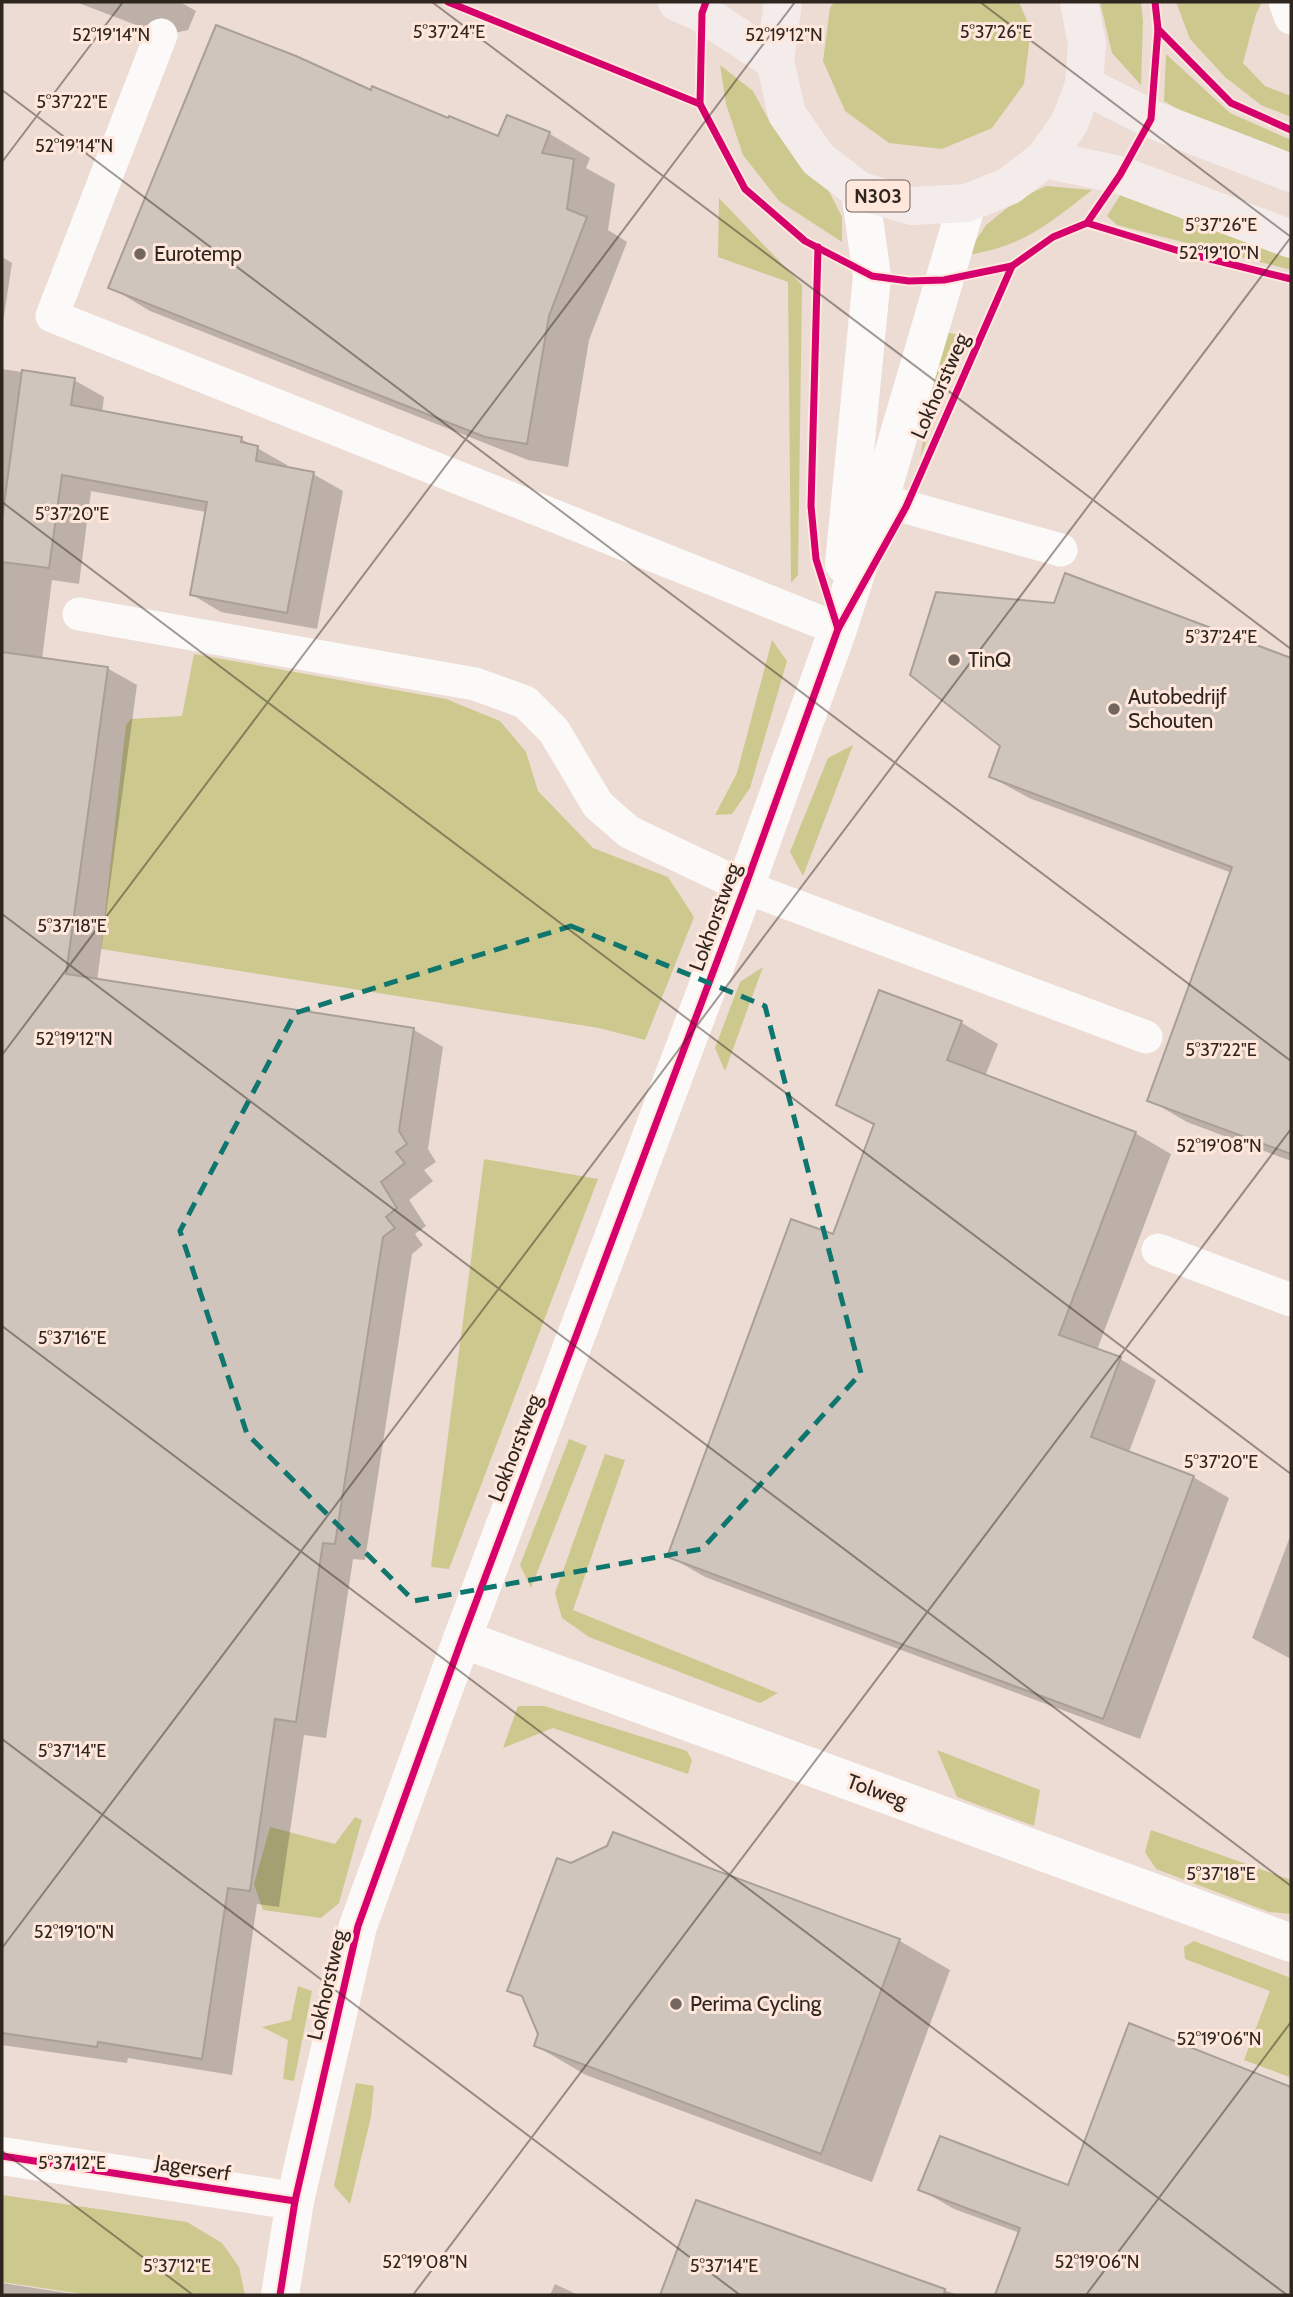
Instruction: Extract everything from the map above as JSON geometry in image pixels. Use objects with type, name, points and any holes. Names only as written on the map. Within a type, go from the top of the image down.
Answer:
[{"type":"main road","points":[[677,2],[702,13],[775,61]]},
{"type":"main road","name":"N303","points":[[783,2],[775,61],[787,114],[818,159],[860,191],[912,206],[967,203],[1009,186],[1044,159],[1069,124],[1084,85],[1087,44],[1079,2]]},
{"type":"main road","points":[[1084,85],[1151,119],[1291,173]]},
{"type":"main road","points":[[1044,159],[1120,175],[1291,239]]},
{"type":"street","name":"Lokhorstweg","points":[[860,191],[872,276],[864,498]]},
{"type":"street","name":"Lokhorstweg","points":[[280,2295],[295,2201],[358,1926],[462,1640],[745,887],[838,629],[864,498],[967,203]]},
{"type":"street","name":"Tolweg","points":[[462,1640],[1291,1943]]},
{"type":"street","name":"Jagerserf","points":[[2,2157],[295,2201]]},
{"type":"lane","points":[[1285,2],[1291,18]]},
{"type":"lane","points":[[161,35],[52,317],[838,629]]},
{"type":"lane","points":[[864,498],[1061,550]]},
{"type":"lane","points":[[79,614],[475,684],[525,702],[554,731],[598,805],[629,832],[745,887],[1146,1037]]},
{"type":"lane","points":[[1158,1250],[1291,1300]]},
{"type":"highlighted area","points":[[571,926],[765,1006],[861,1373],[702,1549],[414,1601],[247,1434],[180,1231],[295,1013]]},
{"type":"shaded area","points":[[834,2],[1019,2],[1031,30],[1024,84],[992,128],[942,149],[889,143],[845,111],[823,61],[830,8]]},
{"type":"shaded area","points":[[1100,2],[1141,2],[1141,85],[1112,53]]},
{"type":"shaded area","points":[[1176,2],[1262,2],[1256,14],[1243,63],[1265,86],[1291,96],[1291,117],[1261,105],[1225,77],[1190,39]]},
{"type":"shaded area","points":[[1166,54],[1230,113],[1291,140],[1291,161],[1218,132],[1164,101]]},
{"type":"shaded area","points":[[720,65],[753,91],[771,124],[829,191],[842,217],[842,242],[779,201],[743,155],[726,104]]},
{"type":"shaded area","points":[[1046,186],[1092,190],[1048,223],[1019,240],[966,255],[986,225],[1017,200]]},
{"type":"shaded area","points":[[1123,191],[1291,250],[1291,270],[1117,225],[1107,216]]},
{"type":"shaded area","points":[[719,198],[802,285],[798,575],[791,583],[788,282],[718,257]]},
{"type":"shaded area","points":[[942,332],[967,336],[920,458]]},
{"type":"shaded area","points":[[772,640],[787,661],[750,788],[732,814],[715,815],[737,773]]},
{"type":"shaded area","points":[[194,654],[446,699],[500,721],[526,752],[538,791],[593,848],[668,877],[694,917],[645,1040],[599,1028],[101,949],[126,725],[131,719],[182,716]]},
{"type":"shaded area","points":[[853,745],[803,876],[790,852],[828,758]]},
{"type":"shaded area","points":[[763,967],[725,1071],[715,1048],[740,982]]},
{"type":"shaded area","points":[[484,1159],[598,1179],[449,1569],[431,1567]]},
{"type":"shaded area","points":[[569,1439],[587,1446],[531,1588],[520,1565]]},
{"type":"shaded area","points":[[605,1454],[625,1460],[573,1610],[778,1693],[760,1703],[589,1637],[562,1618],[555,1593]]},
{"type":"shaded area","points":[[518,1706],[544,1706],[687,1751],[692,1760],[688,1774],[553,1728],[503,1748]]},
{"type":"shaded area","points":[[937,1750],[1040,1790],[1034,1826],[957,1797]]},
{"type":"shaded area","points":[[355,1817],[362,1820],[339,1903],[321,1918],[263,1910],[254,1884],[270,1827],[335,1844]]},
{"type":"shaded area","points":[[1151,1830],[1291,1880],[1291,1914],[1269,1912],[1156,1869],[1145,1852]]},
{"type":"shaded area","points":[[1194,1941],[1291,1978],[1289,2077],[1244,2060],[1270,1991],[1185,1959],[1184,1947]]},
{"type":"shaded area","points":[[298,1986],[312,1991],[294,2081],[283,2079],[288,2040],[262,2027],[291,2020]]},
{"type":"shaded area","points":[[356,2083],[374,2086],[371,2117],[350,2204],[334,2186]]},
{"type":"shaded area","points":[[2,2195],[187,2222],[222,2243],[239,2267],[245,2295],[89,2295],[2,2282]]},
{"type":"building","points":[[216,25],[296,56],[371,90],[372,86],[498,136],[507,115],[550,132],[542,153],[574,159],[567,209],[587,217],[549,316],[527,444],[485,437],[108,288]]},
{"type":"building","points":[[22,370],[75,378],[71,405],[242,437],[241,442],[258,446],[256,461],[314,472],[287,613],[190,595],[207,502],[62,475],[49,568],[2,562],[2,520]]},
{"type":"building","points":[[1065,573],[1291,658],[1291,1154],[1147,1101],[1232,867],[989,777],[1000,746],[910,675],[936,592],[1054,603]]},
{"type":"building","points":[[2,652],[108,667],[66,974],[414,1028],[399,1131],[407,1144],[396,1152],[405,1163],[381,1182],[397,1208],[386,1217],[395,1228],[383,1237],[335,1544],[323,1543],[296,1722],[275,1719],[250,1891],[228,1888],[202,2059],[98,2042],[97,2047],[2,2033]]},
{"type":"building","points":[[879,990],[962,1021],[947,1060],[1136,1132],[1059,1335],[1121,1357],[1091,1437],[1194,1476],[1103,1719],[667,1557],[791,1219],[833,1234],[874,1124],[836,1105]]},
{"type":"building","points":[[613,1832],[900,1939],[821,2154],[534,2046],[538,2034],[522,1996],[507,1991],[557,1858],[571,1863],[607,1846]]},
{"type":"building","points":[[1129,2023],[1291,2087],[1291,2295],[995,2295],[1020,2228],[918,2190],[940,2136],[1068,2185]]},
{"type":"building","points":[[696,2200],[945,2289],[944,2295],[660,2295]]},
{"type":"cycle path","points":[[448,2],[700,104]]},
{"type":"cycle path","points":[[706,2],[702,13],[700,104],[745,189],[805,241],[872,276],[909,281],[944,280],[1012,266],[1053,237],[1087,223],[1120,175],[1151,119],[1158,29],[1155,2]]},
{"type":"cycle path","points":[[1158,29],[1231,103],[1291,130]]},
{"type":"cycle path","points":[[1087,223],[1186,253],[1291,279]]},
{"type":"cycle path","points":[[818,247],[811,506],[816,559],[838,629]]},
{"type":"cycle path","points":[[280,2295],[295,2201],[358,1926],[462,1639],[745,887],[838,629],[906,507],[1012,266]]},
{"type":"cycle path","points":[[2,2156],[295,2201]]},
{"type":"place","name":"Eurotemp","points":[[140,254]]},
{"type":"place","name":"TinQ","points":[[954,660]]},
{"type":"place","name":"Autobedrijf Schouten","points":[[1114,709]]},
{"type":"place","name":"Perima Cycling","points":[[676,2004]]}]
